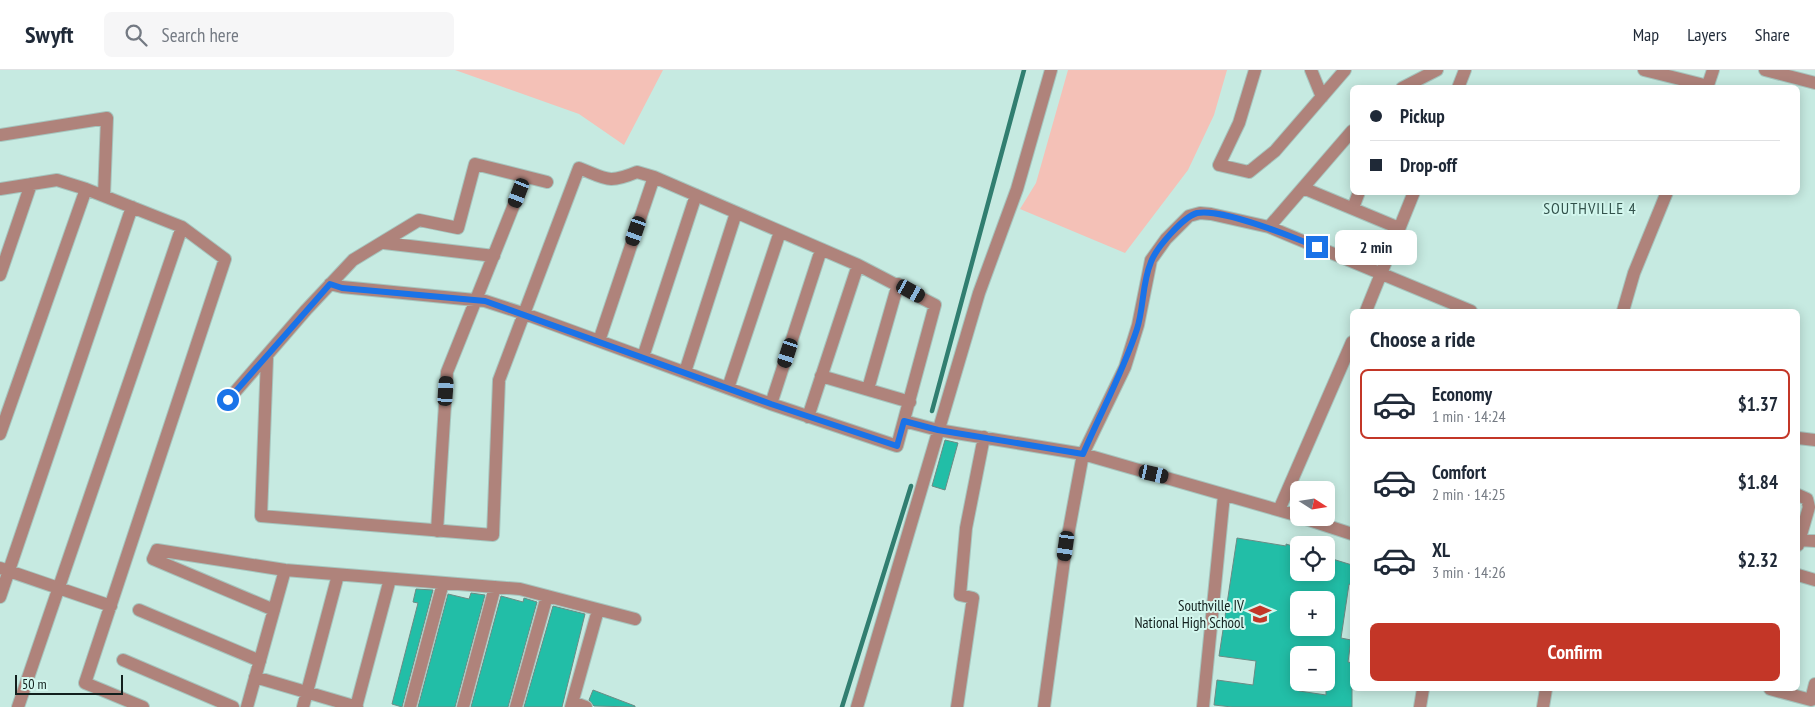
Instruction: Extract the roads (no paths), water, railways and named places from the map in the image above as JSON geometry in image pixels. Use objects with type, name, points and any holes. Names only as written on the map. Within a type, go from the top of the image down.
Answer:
[{"type":"street","points":[[857,707],[979,293],[1017,189],[1051,70]]},
{"type":"street","points":[[1255,70],[1239,123],[1219,165],[1244,172],[1253,171],[1274,151],[1345,70]]},
{"type":"street","points":[[1311,70],[1322,97]]},
{"type":"street","points":[[1408,85],[1437,70]]},
{"type":"street","points":[[1459,85],[1465,70]]},
{"type":"street","points":[[1644,70],[1700,85]]},
{"type":"street","points":[[1709,85],[1713,70]]},
{"type":"street","points":[[1765,70],[1808,78]]},
{"type":"street","points":[[0,135],[107,118],[104,196]]},
{"type":"street","points":[[1269,227],[1350,133]]},
{"type":"street","points":[[228,400],[353,260],[419,220],[458,228],[475,164],[547,182]]},
{"type":"street","points":[[267,358],[261,516],[493,535],[499,380],[525,314],[579,168],[612,180],[618,180],[637,172],[654,178],[858,265],[898,284],[935,305],[897,446],[771,404],[525,314],[485,301],[342,288],[330,284]]},
{"type":"street","points":[[437,530],[447,372],[525,177]]},
{"type":"street","points":[[599,341],[654,178]]},
{"type":"street","points":[[0,189],[57,180],[86,189],[182,227],[225,259],[85,683],[124,703],[143,707]]},
{"type":"street","points":[[0,275],[31,184]]},
{"type":"street","points":[[1304,188],[1399,228]]},
{"type":"street","points":[[0,434],[86,189]]},
{"type":"street","points":[[643,357],[696,195]]},
{"type":"street","points":[[1353,208],[1358,195]]},
{"type":"street","points":[[1367,309],[1413,195]]},
{"type":"street","points":[[1624,309],[1634,273],[1666,195]]},
{"type":"street","points":[[0,597],[4,570],[132,207]]},
{"type":"street","points":[[1044,707],[1066,546],[1083,454],[1124,367],[1138,325],[1151,260],[1166,239],[1189,216],[1200,212],[1269,227],[1466,309]]},
{"type":"street","points":[[685,372],[736,213]]},
{"type":"street","points":[[18,707],[182,227]]},
{"type":"street","points":[[728,388],[780,232]]},
{"type":"street","points":[[384,242],[494,256]]},
{"type":"street","points":[[771,404],[821,250]]},
{"type":"street","points":[[808,416],[858,265]]},
{"type":"street","points":[[868,389],[898,284]]},
{"type":"street","points":[[1279,510],[1350,347]]},
{"type":"street","points":[[821,376],[910,402]]},
{"type":"street","points":[[904,421],[938,430],[1083,454],[1290,513]]},
{"type":"street","points":[[957,707],[974,598],[960,595],[966,528],[984,437]]},
{"type":"street","points":[[1800,438],[1815,440]]},
{"type":"street","points":[[1202,707],[1224,495]]},
{"type":"street","points":[[1800,495],[1807,499],[1808,507],[1800,535]]},
{"type":"street","points":[[1328,526],[1350,533]]},
{"type":"street","points":[[1800,542],[1815,541]]},
{"type":"street","points":[[274,610],[153,559],[157,550],[285,570],[520,589],[635,619]]},
{"type":"street","points":[[4,570],[111,606]]},
{"type":"street","points":[[247,707],[285,570]]},
{"type":"street","points":[[303,707],[338,575]]},
{"type":"street","points":[[1800,576],[1815,580]]},
{"type":"street","points":[[255,677],[356,707],[390,579]]},
{"type":"street","points":[[410,707],[443,583]]},
{"type":"street","points":[[463,707],[495,587]]},
{"type":"street","points":[[516,707],[547,596]]},
{"type":"street","points":[[139,610],[260,661]]},
{"type":"street","points":[[586,707],[572,704],[598,610]]},
{"type":"street","points":[[123,660],[233,707]]},
{"type":"street","points":[[1777,691],[1811,700],[1815,684]]},
{"type":"street","points":[[1420,707],[1423,691]]},
{"type":"street","points":[[1543,707],[1546,691]]},
{"type":"waterway","points":[[932,411],[1024,70]]},
{"type":"waterway","points":[[842,707],[911,486]]},
{"type":"place","name":"Southville IV National High School","points":[[1260,614]]},
{"type":"district","name":"SOUTHVILLE 4","points":[[1590,208]]}]
